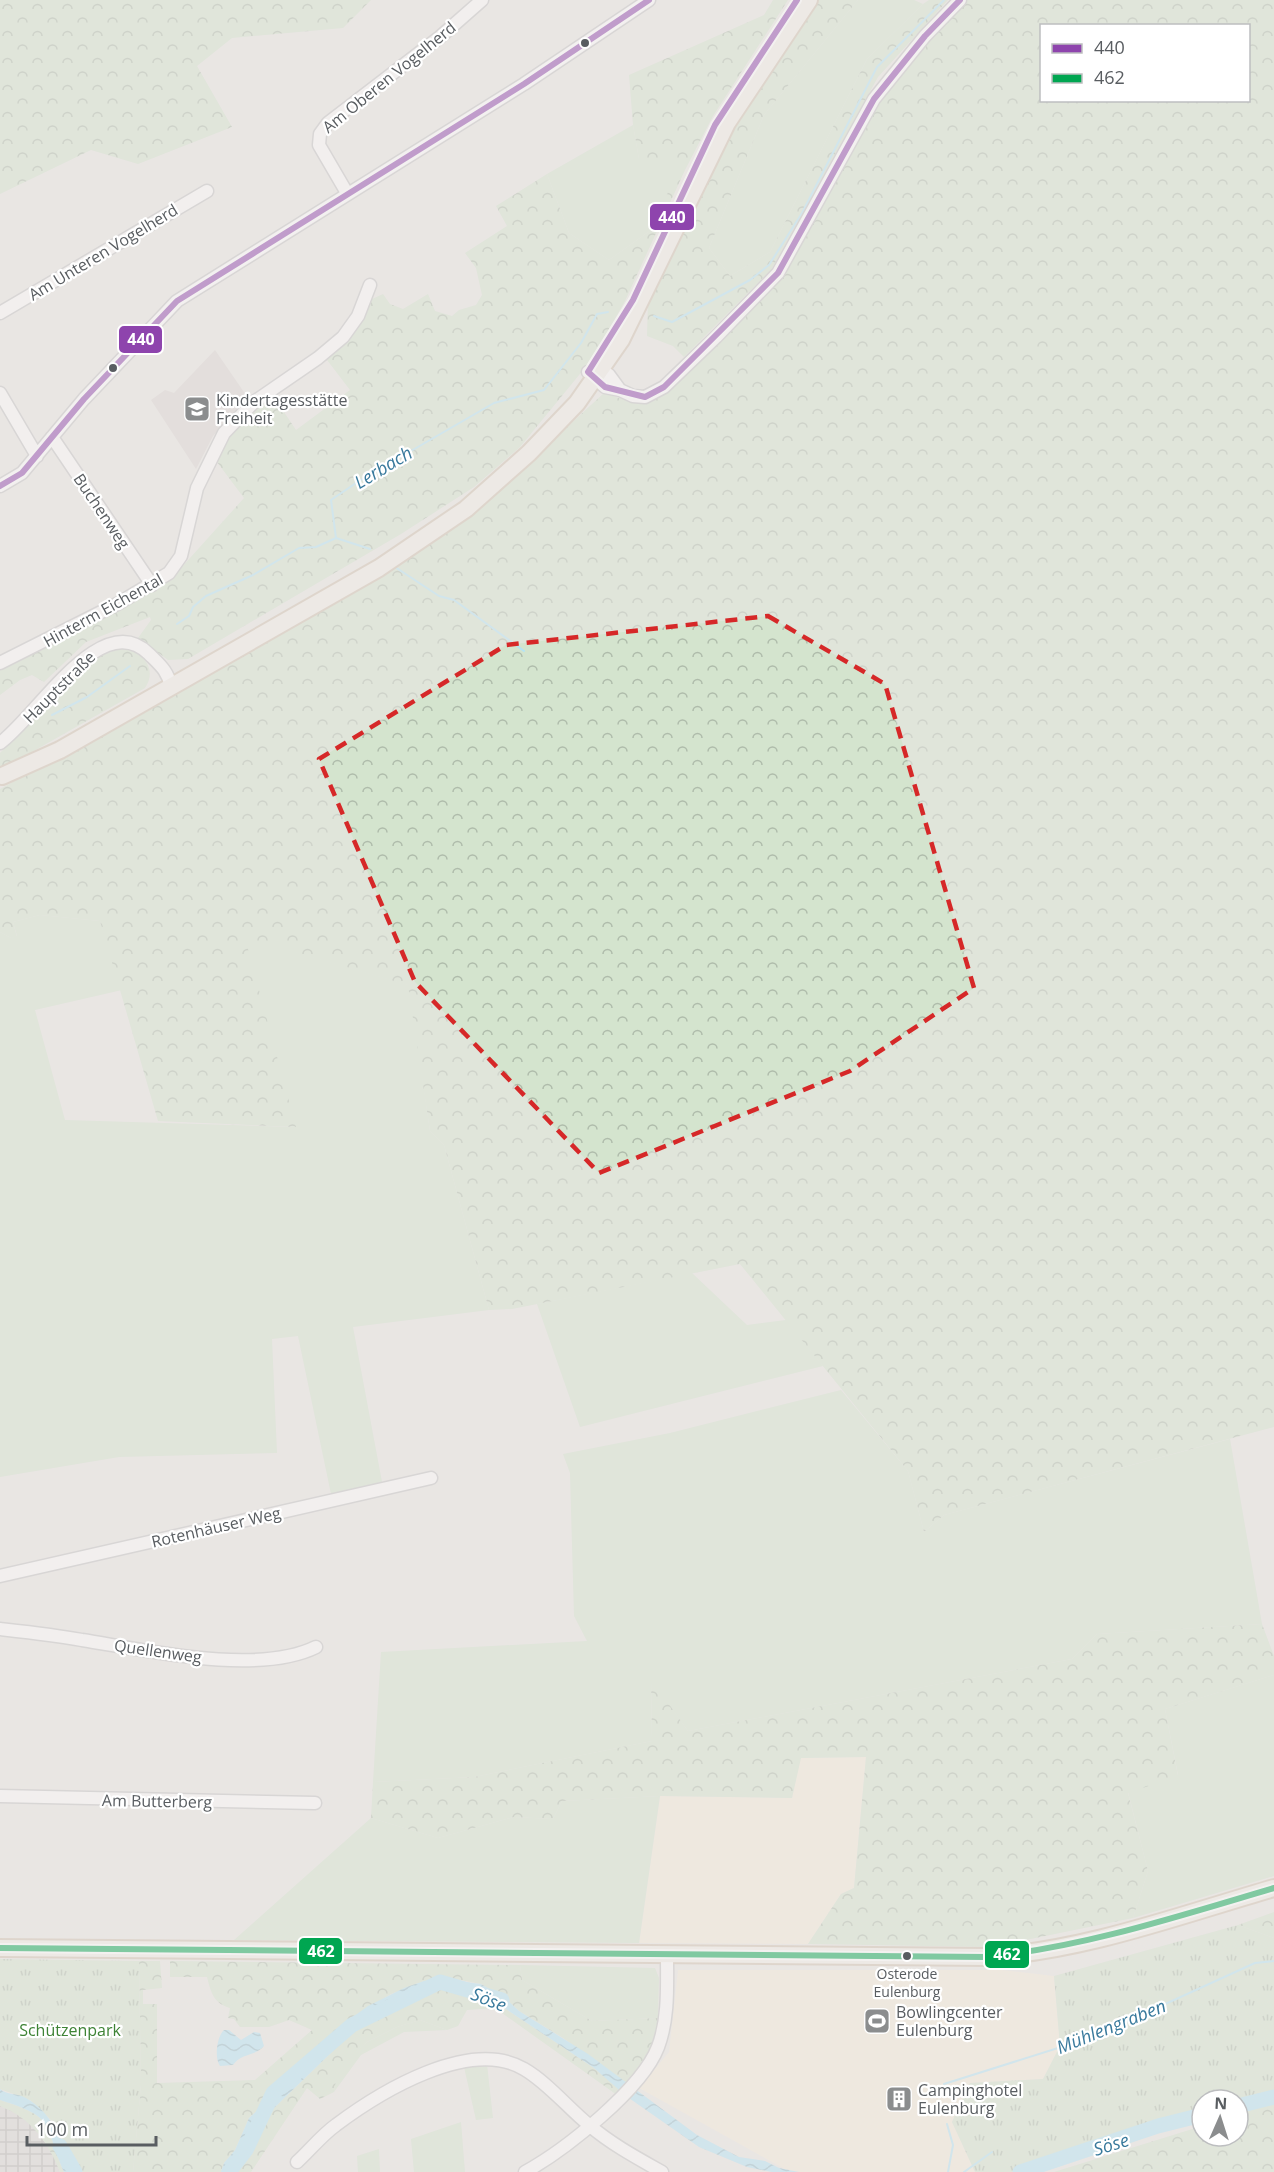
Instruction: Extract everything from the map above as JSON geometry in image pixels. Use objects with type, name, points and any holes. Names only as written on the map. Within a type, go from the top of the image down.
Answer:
[{"type":"main road","points":[[1,776],[60,750],[169,682],[376,560],[461,503],[524,450],[601,377],[630,303],[691,172],[724,108],[797,0]]},
{"type":"main road","points":[[169,682],[380,568],[443,527],[529,453],[577,403],[601,377],[644,297],[727,123],[809,0]]},
{"type":"main road","points":[[0,1948],[667,1959],[956,1958],[1016,1955],[1082,1943],[1274,1888]]},
{"type":"street","name":"Am Oberen Vogelherd","points":[[346,193],[319,146],[320,134],[328,123],[440,37],[482,0]]},
{"type":"street","points":[[0,486],[22,473],[112,369],[177,302],[346,193],[515,90],[649,0]]},
{"type":"street","points":[[601,377],[639,397],[656,392],[716,338],[770,282],[806,224],[874,99],[931,29],[960,0]]},
{"type":"street","name":"Am Unteren Vogelherd","points":[[0,313],[207,191]]},
{"type":"street","name":"Hinterm Eichental","points":[[0,663],[152,585],[169,573],[181,556],[197,489],[224,434],[254,402],[318,358],[343,337],[358,316],[370,285]]},
{"type":"street","points":[[0,393],[37,456]]},
{"type":"street","name":"Buchenweg","points":[[52,437],[152,585]]},
{"type":"street","name":"Hauptstraße","points":[[0,743],[18,728],[78,665],[100,647],[114,641],[130,642],[141,647],[164,669],[169,682]]},
{"type":"street","name":"Rotenhäuser Weg","points":[[0,1576],[431,1478]]},
{"type":"street","name":"Quellenweg","points":[[0,1629],[197,1657],[252,1660],[303,1653],[316,1647]]},
{"type":"street","name":"Am Butterberg","points":[[0,1796],[315,1803]]},
{"type":"street","points":[[525,2172],[590,2127],[653,2059],[664,2026],[667,1959]]},
{"type":"street","points":[[297,2162],[334,2126],[387,2092],[448,2066],[477,2059],[502,2060],[524,2069],[590,2127],[662,2172]]},
{"type":"highlighted area","points":[[768,616],[885,684],[974,988],[850,1071],[599,1173],[415,982],[319,759],[506,645]]},
{"type":"shaded area","name":"Kindertagesstätte Freiheit","points":[[215,350],[248,398],[213,436],[196,469],[151,400],[165,390],[174,393]]},
{"type":"shaded area","points":[[866,1757],[854,1888],[841,1894],[808,1944],[639,1943],[660,1796],[792,1798],[800,1758]]},
{"type":"shaded area","points":[[678,1970],[1002,1970],[1054,1976],[1060,2046],[1043,2079],[971,2083],[952,2122],[975,2172],[790,2172],[639,2088],[669,2052]]},
{"type":"shaded area","points":[[0,2106],[19,2114],[37,2130],[54,2156],[60,2172],[0,2172]]},
{"type":"green space","points":[[0,0],[371,0],[343,28],[232,38],[197,66],[232,127],[138,164],[91,150],[0,194]]},
{"type":"green space","points":[[773,0],[788,0],[713,116],[685,170],[625,301],[607,333],[584,369],[520,447],[474,487],[401,534],[188,659],[168,660],[138,638],[151,620],[150,617],[86,642],[44,682],[32,675],[20,680],[0,695],[0,670],[42,650],[155,587],[181,568],[244,498],[214,458],[227,435],[272,394],[296,430],[350,390],[324,356],[370,300],[383,294],[390,304],[403,309],[428,294],[435,311],[452,316],[459,310],[476,305],[482,295],[476,268],[465,253],[507,226],[496,206],[547,174],[569,233],[609,260],[651,230],[683,159],[639,159],[633,125],[629,75],[764,15]]},
{"type":"green space","points":[[814,0],[858,0],[764,115],[709,248],[730,276],[770,252],[867,59],[923,4],[929,0],[948,0],[878,77],[771,270],[684,357],[673,346],[647,336],[648,301],[717,152]]},
{"type":"green space","points":[[858,0],[914,0],[923,4],[867,59],[770,252],[730,276],[709,248],[764,115]]},
{"type":"green space","points":[[966,0],[1274,0],[1274,1427],[944,1515],[924,1532],[908,1471],[740,1264],[512,1309],[489,1310],[444,1145],[430,1131],[408,985],[245,938],[296,1127],[158,1121],[100,921],[40,915],[13,922],[17,937],[11,938],[0,932],[0,789],[154,706],[156,699],[331,600],[541,451],[604,393],[628,401],[645,401],[773,284],[877,101],[956,8]]},
{"type":"green space","points":[[633,125],[639,159],[684,159],[651,230],[609,260],[569,233],[547,174]]},
{"type":"green space","points":[[127,648],[144,659],[147,664],[150,675],[145,688],[0,770],[0,753],[98,655],[109,649]]},
{"type":"green space","points":[[40,915],[100,921],[122,990],[35,1010],[65,1120],[295,1127],[244,937],[409,985],[430,1131],[444,1145],[489,1310],[353,1327],[382,1482],[331,1494],[298,1336],[272,1339],[277,1453],[119,1457],[0,1477],[0,932],[11,938],[17,936],[13,922]]},
{"type":"green space","points":[[692,1273],[747,1325],[786,1320],[823,1366],[580,1427],[537,1304]]},
{"type":"green space","points":[[841,1390],[908,1471],[924,1532],[944,1515],[1230,1439],[1262,1624],[1097,1634],[1072,1659],[688,1731],[651,1680],[652,1741],[474,1777],[373,1782],[381,1652],[587,1641],[574,1616],[570,1473],[563,1454],[670,1433]]},
{"type":"green space","points":[[1262,1624],[1274,1656],[1274,1675],[1165,1709],[1178,1776],[1128,1793],[1148,1871],[1133,1918],[991,1947],[808,1944],[841,1894],[854,1888],[866,1757],[801,1758],[792,1798],[660,1796],[562,1801],[553,1819],[514,1817],[438,1838],[371,1818],[373,1782],[474,1777],[652,1741],[651,1679],[688,1731],[1072,1659],[1097,1634]]},
{"type":"green space","points":[[1274,1675],[1274,1876],[1133,1918],[1148,1871],[1128,1792],[1178,1775],[1165,1709]]},
{"type":"green space","points":[[660,1796],[639,1943],[234,1940],[371,1818],[438,1838],[514,1817],[553,1819],[562,1801]]},
{"type":"green space","points":[[1274,1912],[1274,1938],[1238,1925]]},
{"type":"green space","points":[[1238,1925],[1274,1938],[1274,2091],[1250,2098],[1250,2088],[1190,2088],[1190,2116],[1124,2135],[1018,2172],[975,2172],[952,2122],[970,2083],[1043,2079],[1060,2046],[1054,1976]]},
{"type":"green space","name":"Schützenpark","points":[[0,1959],[139,1961],[141,2084],[133,2172],[73,2172],[53,2122],[30,2100],[0,2089]]},
{"type":"green space","points":[[139,1961],[160,1961],[162,1988],[143,1990],[143,2004],[157,2004],[157,2083],[255,2080],[312,2030],[289,2020],[269,2027],[240,2027],[234,2019],[228,2018],[230,2008],[216,2000],[207,1977],[170,1977],[170,1961],[520,1965],[522,1980],[592,2021],[658,2018],[650,2054],[628,2084],[563,2038],[519,2011],[505,1998],[481,1984],[455,1979],[424,1981],[391,1994],[353,2017],[332,2044],[249,2118],[235,2150],[224,2163],[221,2172],[133,2172],[141,2084]]},
{"type":"green space","points":[[520,1965],[655,1968],[659,1978],[658,2018],[592,2021],[522,1980]]},
{"type":"green space","points":[[455,1986],[480,1993],[491,1999],[594,2068],[621,2090],[617,2095],[495,2008],[467,2010],[458,2026],[447,2030],[420,2020],[397,2027],[367,2042],[338,2068],[334,2092],[320,2099],[307,2088],[251,2172],[231,2172],[234,2161],[248,2149],[251,2139],[272,2110],[366,2019],[394,1999],[409,1993],[427,1987]]},
{"type":"green space","points":[[420,2020],[447,2030],[404,2032],[361,2055],[334,2092],[337,2068],[367,2042],[397,2027]]},
{"type":"green space","points":[[487,2064],[493,2118],[476,2120],[464,2067]]},
{"type":"green space","points":[[0,2100],[31,2112],[46,2124],[64,2172],[60,2172],[37,2132],[21,2117],[0,2106]]},
{"type":"green space","points":[[1274,2103],[1274,2172],[1054,2172],[1190,2130],[1190,2148],[1250,2148],[1250,2110]]},
{"type":"green space","points":[[461,2122],[465,2172],[414,2172],[411,2139]]},
{"type":"green space","points":[[379,2149],[380,2172],[358,2172],[357,2156]]},
{"type":"water","points":[[443,1979],[481,1984],[505,1998],[519,2011],[588,2054],[697,2135],[739,2157],[765,2161],[779,2168],[799,2172],[772,2172],[747,2167],[699,2147],[626,2096],[594,2068],[491,1999],[468,1988],[441,1985],[427,1987],[394,1999],[366,2019],[272,2110],[251,2139],[248,2149],[234,2161],[231,2172],[221,2172],[224,2163],[235,2150],[249,2118],[332,2044],[353,2017],[368,2006],[404,1988],[424,1981]]},
{"type":"water","points":[[224,2030],[229,2030],[241,2040],[254,2032],[260,2033],[264,2046],[257,2052],[240,2058],[233,2065],[220,2066],[217,2058],[218,2042]]},
{"type":"water","points":[[0,2089],[26,2098],[44,2113],[56,2130],[73,2172],[64,2172],[46,2124],[31,2112],[0,2100]]},
{"type":"waterway","name":"Lerbach","points":[[654,316],[672,322],[750,280],[769,265],[802,213],[877,67],[944,0]]},
{"type":"waterway","name":"Lerbach","points":[[177,624],[189,616],[193,607],[206,596],[253,575],[299,548],[316,547],[336,538],[331,500],[359,481],[494,403],[544,390],[581,343],[597,314],[608,312]]},
{"type":"waterway","points":[[336,538],[370,549]]},
{"type":"waterway","points":[[395,567],[439,596],[454,600],[524,651]]},
{"type":"waterway","name":"Lerbach","points":[[52,715],[87,697],[130,666]]},
{"type":"waterway","name":"Mühlengraben","points":[[944,2084],[1093,2037],[1255,1963],[1274,1961]]},
{"type":"waterway","name":"Söse","points":[[229,2172],[246,2150],[273,2093],[352,2025],[440,1982],[502,2000]]},
{"type":"waterway","name":"Mühlengraben","points":[[1097,2040],[1103,2033]]},
{"type":"waterway","name":"Söse","points":[[1250,2103],[1274,2097]]},
{"type":"waterway","name":"Söse","points":[[1020,2172],[1158,2126],[1190,2118]]},
{"type":"waterway","name":"Mühlengraben","points":[[947,2124],[953,2145],[948,2172]]},
{"type":"waterway","name":"Söse","points":[[60,2146],[75,2172]]},
{"type":"waterway","points":[[964,2172],[992,2152]]},
{"type":"transit line","name":"440","points":[[0,486],[22,473],[84,399],[177,301],[524,84],[649,0]]},
{"type":"transit line","name":"440","points":[[797,0],[715,125],[633,300],[588,372],[605,387],[645,397],[664,387],[778,273],[874,99],[925,36],[960,0]]},
{"type":"transit line","name":"462","points":[[0,1948],[986,1957],[1096,1938],[1167,1920],[1274,1888]]},
{"type":"place","name":"Kindertagesstätte Freiheit","points":[[197,409]]},
{"type":"place","name":"Osterode Eulenburg","points":[[907,1956]]},
{"type":"place","name":"Bowlingcenter Eulenburg","points":[[877,2021]]},
{"type":"place","name":"Campinghotel Eulenburg","points":[[899,2099]]}]
